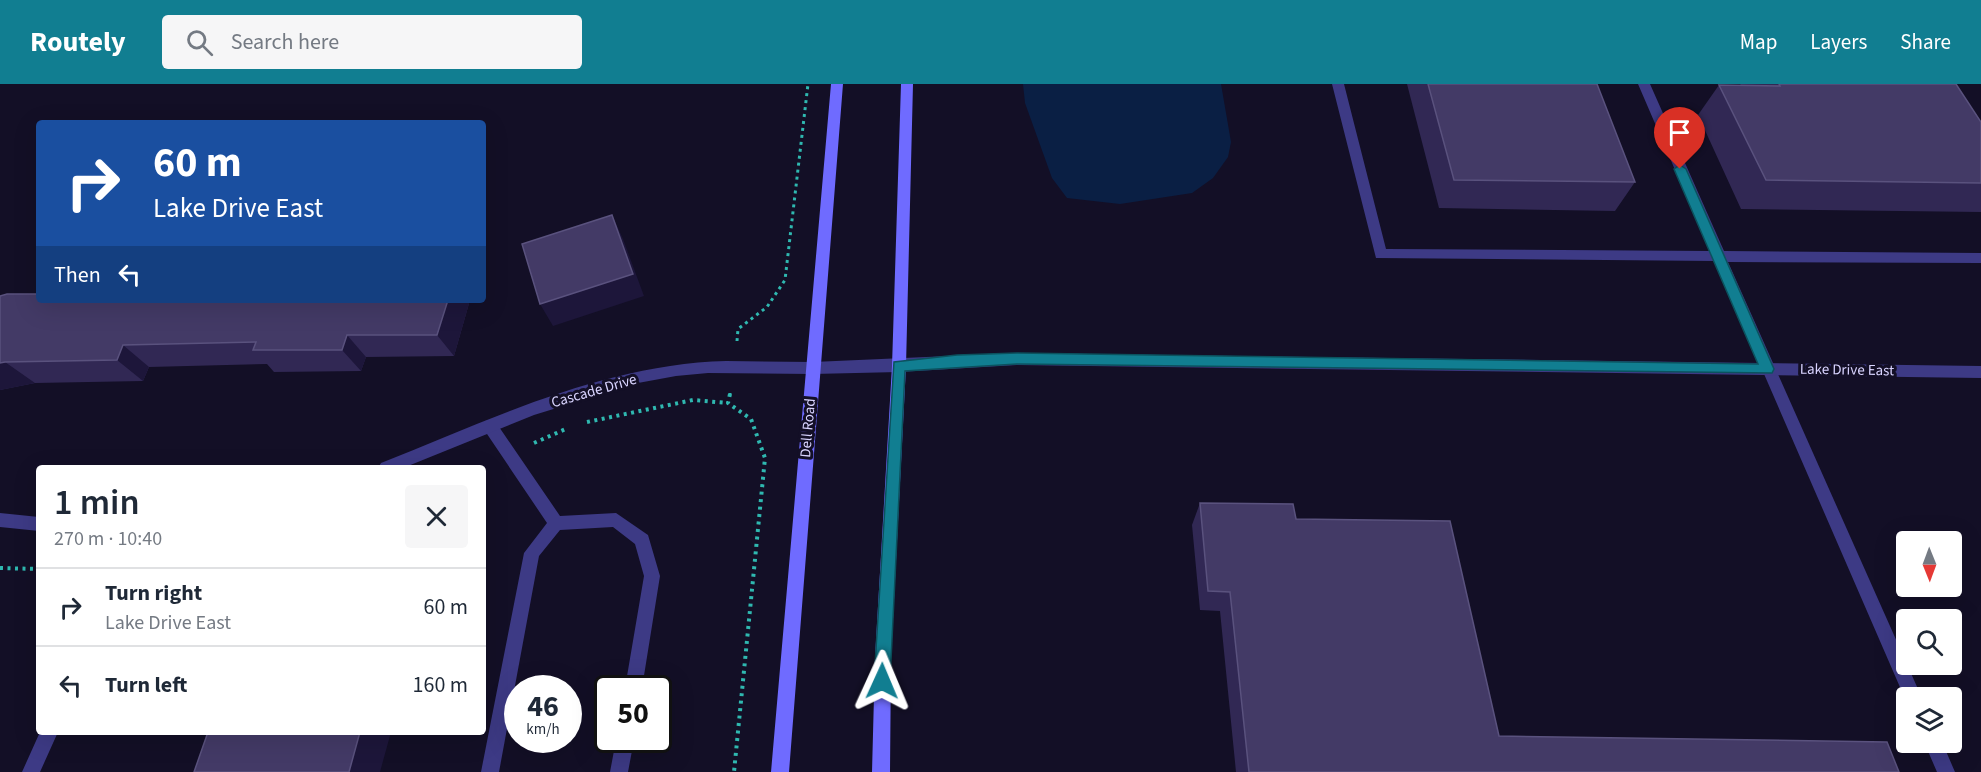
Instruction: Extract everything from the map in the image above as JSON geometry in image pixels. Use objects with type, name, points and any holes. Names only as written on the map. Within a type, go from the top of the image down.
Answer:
[{"type":"main road","name":"Dell Road","points":[[780,772],[837,84]]},
{"type":"main road","points":[[880,772],[882,658],[898,366],[907,84]]},
{"type":"street","points":[[1338,84],[1381,254],[1716,254],[1981,258]]},
{"type":"street","points":[[1644,84],[1716,254],[1856,561],[1909,687]]},
{"type":"street","name":"Lake Drive East","points":[[813,368],[1017,359],[1981,372]]},
{"type":"street","name":"Cascade Drive","points":[[393,465],[554,401],[616,382],[678,370],[813,368]]},
{"type":"street","points":[[490,426],[556,523]]},
{"type":"street","points":[[0,520],[36,524]]},
{"type":"street","points":[[490,772],[532,554],[556,523],[616,520],[642,540],[652,576],[635,675]]},
{"type":"street","points":[[31,772],[48,735]]},
{"type":"street","points":[[619,772],[623,753]]},
{"type":"street","points":[[1938,753],[1946,772]]},
{"type":"path","points":[[728,403],[736,368],[738,329],[767,307],[785,280],[808,84]]},
{"type":"path","points":[[585,423],[693,400],[728,403],[751,419],[765,458],[734,772]]},
{"type":"path","points":[[509,454],[573,426]]},
{"type":"path","points":[[0,568],[36,569]]},
{"type":"water","points":[[1023,84],[1221,84],[1231,142],[1228,157],[1213,178],[1192,193],[1120,204],[1067,198],[1052,178],[1025,103]]},
{"type":"building","points":[[1428,84],[1597,84],[1635,182],[1454,180]]},
{"type":"building","points":[[1779,84],[1956,84],[1981,122],[1981,183],[1766,180],[1719,85],[1780,86]]},
{"type":"building","points":[[612,215],[633,274],[540,304],[522,244]]},
{"type":"building","points":[[36,294],[36,303],[447,303],[437,335],[347,335],[342,350],[253,350],[256,342],[123,345],[117,360],[0,363],[0,296]]},
{"type":"building","points":[[1200,503],[1293,504],[1296,519],[1450,521],[1499,736],[1887,742],[1899,772],[1249,772],[1230,592],[1208,591]]},
{"type":"building","points":[[207,735],[359,735],[349,772],[194,772]]},
{"type":"route","points":[[882,681],[898,366],[957,360],[1017,359],[1767,369],[1680,169]]}]
